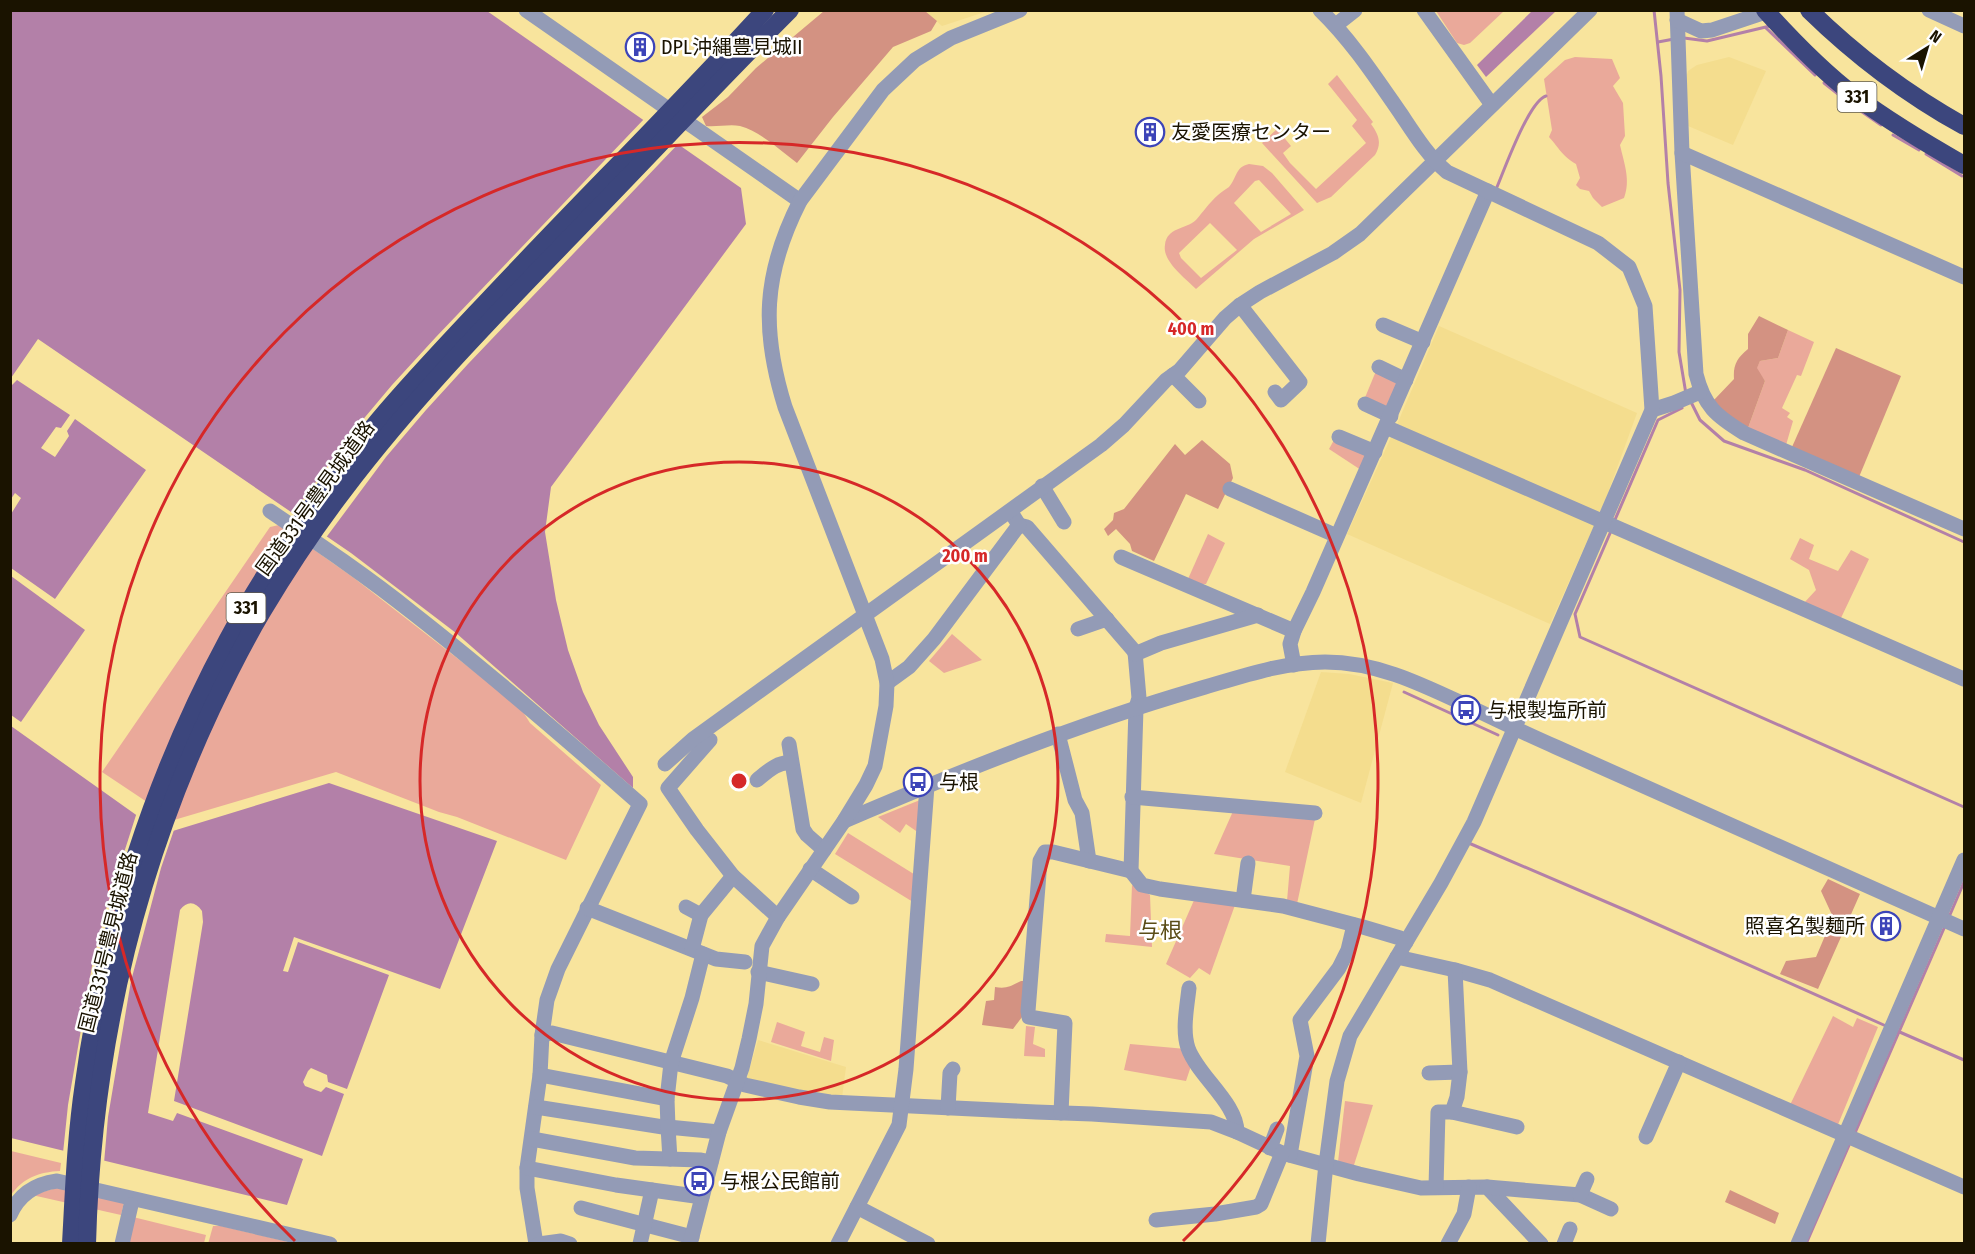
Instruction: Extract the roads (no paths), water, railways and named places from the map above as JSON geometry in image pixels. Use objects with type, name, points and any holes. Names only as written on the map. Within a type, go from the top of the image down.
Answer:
[{"type":"highway","name":"国道331号豊見城道路","points":[[87,1244],[100,1078],[118,979],[139,899],[162,826],[191,752],[242,646],[308,540],[343,490],[384,439],[684,108],[765,10]]},
{"type":"highway","name":"国道331号豊見城道路","points":[[71,1244],[76,1146],[84,1082],[102,978],[115,928],[135,857],[175,749],[230,636],[298,527],[377,422],[414,379],[508,278],[684,108],[790,10]]},
{"type":"highway","name":"331","points":[[1809,10],[1880,71],[1965,126]]},
{"type":"highway","name":"331","points":[[1765,11],[1826,72],[1855,96],[1891,122],[1965,165]]},
{"type":"street","points":[[526,10],[800,201]]},
{"type":"street","points":[[580,1208],[645,1224],[691,1240],[719,1132],[742,1068],[756,1005],[762,946],[778,917],[866,785],[880,742],[887,682],[882,659],[785,407],[773,366],[768,327],[771,288],[781,245],[790,220],[800,201],[883,90],[915,60],[951,38],[1020,10]]},
{"type":"street","points":[[1318,1244],[1337,1081],[1350,1036],[1442,883],[1474,822],[1652,410],[1645,306],[1629,267],[1598,243],[1447,172],[1434,162],[1377,79],[1336,25],[1320,10]]},
{"type":"street","points":[[1336,25],[1355,10]]},
{"type":"street","points":[[1425,10],[1492,105]]},
{"type":"street","points":[[665,764],[693,739],[1101,445],[1124,425],[1166,380],[1180,370],[1225,318],[1240,305],[1347,244],[1360,234],[1590,10]]},
{"type":"street","points":[[1929,10],[1965,26]]},
{"type":"street","points":[[1765,11],[1712,30],[1701,31],[1677,19],[1696,374],[1700,392],[1724,421],[1744,433],[1965,529]]},
{"type":"street","points":[[1683,153],[1965,277]]},
{"type":"street","points":[[1294,665],[1290,644],[1294,631],[1488,191]]},
{"type":"street","points":[[1240,305],[1300,382],[1281,400],[1275,392]]},
{"type":"street","points":[[1383,324],[1423,342]]},
{"type":"street","points":[[1379,367],[1406,380]]},
{"type":"street","points":[[1173,375],[1199,401]]},
{"type":"street","points":[[1652,410],[1700,392]]},
{"type":"street","points":[[1365,404],[1388,421],[1604,522],[1965,679]]},
{"type":"street","points":[[1339,437],[1374,452]]},
{"type":"street","points":[[1042,486],[1064,522]]},
{"type":"street","points":[[1230,489],[1337,536]]},
{"type":"street","points":[[1009,510],[1019,525],[1027,527],[1135,654],[1139,698],[1136,708],[1131,871]]},
{"type":"street","points":[[270,511],[363,575],[413,613],[519,699],[640,804],[587,909],[551,985],[547,1000],[540,1075],[527,1168],[527,1188],[538,1244],[561,1241],[570,1244]]},
{"type":"street","points":[[887,682],[909,667],[934,639],[1019,525]]},
{"type":"street","points":[[1121,557],[1294,631]]},
{"type":"street","points":[[1135,654],[1258,615]]},
{"type":"street","points":[[1078,629],[1107,619]]},
{"type":"street","points":[[844,821],[1058,734],[1136,708],[1256,673],[1294,665],[1322,662],[1347,663],[1372,666],[1421,685],[1965,929]]},
{"type":"street","points":[[1058,734],[1075,800],[1082,813],[1089,861]]},
{"type":"street","points":[[710,740],[668,788],[733,876],[778,917]]},
{"type":"street","points":[[789,744],[793,758],[791,763],[802,829],[824,850]]},
{"type":"street","points":[[757,780],[778,765],[791,763]]},
{"type":"street","points":[[866,785],[886,796],[900,798]]},
{"type":"street","points":[[838,1244],[899,1125],[915,957],[927,786]]},
{"type":"street","points":[[1132,797],[1315,813]]},
{"type":"street","points":[[1060,1113],[1065,1023],[1029,1017],[1040,861],[1045,852],[1131,871],[1142,885],[1283,906],[1400,938],[1406,942]]},
{"type":"street","points":[[1798,1244],[1965,860]]},
{"type":"street","points":[[1243,900],[1248,863]]},
{"type":"street","points":[[810,869],[852,897]]},
{"type":"street","points":[[670,1159],[667,1099],[671,1063],[692,998],[701,915],[733,876]]},
{"type":"street","points":[[686,907],[701,915]]},
{"type":"street","points":[[587,909],[716,959],[745,962]]},
{"type":"street","points":[[1156,1220],[1215,1214],[1261,1204],[1281,1152],[1307,1056],[1300,1020],[1339,968],[1348,950],[1354,925]]},
{"type":"street","points":[[1397,957],[1490,980],[1965,1186]]},
{"type":"street","points":[[1452,1112],[1457,1098],[1460,1072],[1455,970]]},
{"type":"street","points":[[759,972],[812,984]]},
{"type":"street","points":[[1189,988],[1185,1035],[1189,1050],[1227,1104],[1237,1126],[1237,1132]]},
{"type":"street","points":[[542,1035],[552,1033],[727,1076],[737,1082],[800,1097],[860,1104],[1211,1122],[1281,1152],[1399,1184],[1421,1188],[1487,1187],[1580,1195],[1611,1209]]},
{"type":"street","points":[[1646,1137],[1679,1062]]},
{"type":"street","points":[[948,1108],[950,1073],[953,1069]]},
{"type":"street","points":[[1429,1073],[1460,1072]]},
{"type":"street","points":[[540,1075],[667,1099]]},
{"type":"street","points":[[536,1107],[663,1127],[719,1132]]},
{"type":"street","points":[[1436,1187],[1438,1112],[1452,1112],[1517,1127]]},
{"type":"street","points":[[1277,1129],[1281,1152]]},
{"type":"street","points":[[532,1138],[635,1158],[711,1162]]},
{"type":"street","points":[[527,1168],[702,1197]]},
{"type":"street","points":[[1580,1195],[1587,1179]]},
{"type":"street","points":[[10,1215],[16,1204],[31,1189],[42,1183],[57,1181],[330,1244]]},
{"type":"street","points":[[1448,1244],[1464,1214],[1468,1187]]},
{"type":"street","points":[[1487,1187],[1541,1244]]},
{"type":"street","points":[[640,1244],[652,1190]]},
{"type":"street","points":[[122,1244],[130,1205]]},
{"type":"street","points":[[857,1207],[928,1244]]},
{"type":"street","points":[[1564,1244],[1570,1229]]},
{"type":"waterway","points":[[1654,10],[1668,183],[1680,290],[1679,352],[1686,394]]},
{"type":"waterway","points":[[1684,38],[1707,41],[1770,26]]},
{"type":"waterway","points":[[1766,28],[1815,75]]},
{"type":"waterway","points":[[1658,42],[1674,39]]},
{"type":"waterway","points":[[1824,83],[1843,98]]},
{"type":"waterway","points":[[1497,187],[1525,122],[1539,101],[1546,96]]},
{"type":"waterway","points":[[1855,107],[1881,125]]},
{"type":"waterway","points":[[1893,135],[1919,150]]},
{"type":"waterway","points":[[1926,154],[1962,176]]},
{"type":"waterway","points":[[1691,402],[1700,420],[1724,441],[1805,470],[1964,542]]},
{"type":"waterway","points":[[1614,522],[1658,420],[1682,408]]},
{"type":"waterway","points":[[1611,531],[1575,614],[1580,637],[1964,807]]},
{"type":"waterway","points":[[1404,692],[1498,735]]},
{"type":"waterway","points":[[1471,844],[1886,1026]]},
{"type":"waterway","points":[[1949,917],[1964,882]]},
{"type":"waterway","points":[[1855,1133],[1945,926]]},
{"type":"waterway","points":[[1895,1030],[1964,1060]]},
{"type":"waterway","points":[[1806,1244],[1850,1143]]},
{"type":"place","name":"DPL沖縄豊見城II","points":[[640,47]]},
{"type":"place","name":"友愛医療センター","points":[[1150,132]]},
{"type":"place","name":"与根製塩所前","points":[[1466,710]]},
{"type":"place","name":"与根","points":[[918,782]]},
{"type":"place","name":"照喜名製麺所","points":[[1886,926]]},
{"type":"place","name":"与根公民館前","points":[[699,1181]]},
{"type":"district","name":"与根","points":[[1160,930]]}]
